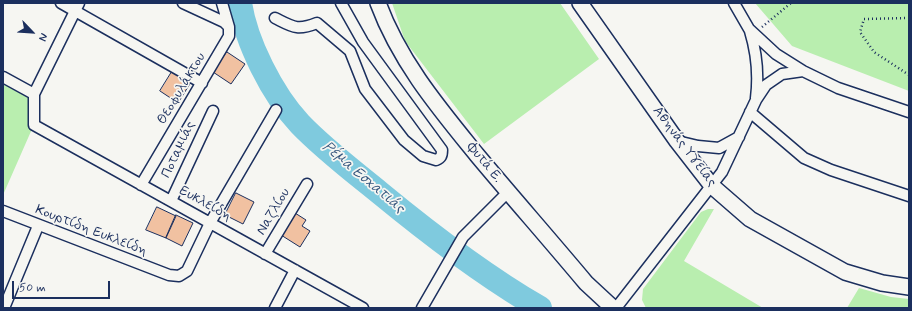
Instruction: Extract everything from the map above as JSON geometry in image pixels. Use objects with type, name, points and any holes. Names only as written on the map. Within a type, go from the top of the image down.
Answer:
[{"type":"street","points":[[61,3],[77,7],[202,83]]},
{"type":"street","points":[[183,3],[224,22],[230,27]]},
{"type":"street","points":[[222,3],[230,27]]},
{"type":"street","points":[[275,18],[295,28],[304,28],[317,23],[350,51],[365,89],[404,140],[423,156],[436,160],[439,159],[442,155],[442,150],[363,42],[341,3]]},
{"type":"street","name":"Φυτά Ε.","points":[[378,3],[386,26],[408,66],[438,108],[586,283],[614,308]]},
{"type":"street","name":"Αθηνάς Υγείας","points":[[580,3],[677,141],[712,186],[750,219],[845,272],[882,283],[909,287]]},
{"type":"street","points":[[734,3],[752,32],[776,54],[804,71],[838,88],[909,112]]},
{"type":"street","points":[[3,77],[34,94],[77,7]]},
{"type":"street","name":"Θεοφυλάκτου","points":[[141,185],[229,36],[230,27]]},
{"type":"street","points":[[752,32],[759,74],[756,100]]},
{"type":"street","points":[[614,308],[722,172],[756,100],[766,85],[782,74],[804,71]]},
{"type":"street","name":"Ευκλείδη","points":[[34,94],[34,125],[363,308]]},
{"type":"street","points":[[210,223],[276,110]]},
{"type":"street","name":"Ποταμιάς","points":[[171,201],[213,111]]},
{"type":"street","points":[[750,112],[804,158],[831,170],[909,196]]},
{"type":"street","points":[[677,141],[698,146],[719,148],[738,137]]},
{"type":"street","name":"Ναζλίου","points":[[266,254],[307,184]]},
{"type":"street","points":[[422,308],[448,260],[463,237],[508,192]]},
{"type":"street","name":"Κουρτίδη Ευκλείδη","points":[[3,212],[170,276],[178,276],[186,271],[210,223]]},
{"type":"street","points":[[4,308],[38,226]]},
{"type":"street","points":[[275,308],[295,270]]},
{"type":"path","points":[[752,32],[791,3]]},
{"type":"path","points":[[909,18],[864,20],[860,32],[874,52],[909,74]]},
{"type":"green space","points":[[392,3],[560,3],[599,59],[484,144],[405,41]]},
{"type":"green space","points":[[755,3],[909,3],[909,91],[792,46]]},
{"type":"green space","points":[[3,84],[30,98],[32,129],[3,195]]},
{"type":"green space","points":[[708,209],[714,209],[684,261],[763,308],[646,308],[642,300],[643,289],[701,212]]},
{"type":"green space","points":[[859,288],[891,297],[909,299],[909,308],[847,308]]},
{"type":"building","points":[[227,52],[245,64],[231,84],[213,72]]},
{"type":"building","points":[[173,70],[191,82],[178,103],[160,91]]},
{"type":"building","points":[[236,193],[254,202],[243,224],[225,215]]},
{"type":"building","points":[[157,207],[176,216],[166,238],[146,230]]},
{"type":"building","points":[[295,213],[306,220],[302,226],[310,231],[300,247],[281,235]]},
{"type":"building","points":[[176,215],[193,223],[182,246],[166,238]]},
{"type":"waterway","name":"Ρέμα Εσχατιάς","points":[[240,3],[243,18],[254,51],[270,83],[300,124],[339,160],[438,239],[498,282],[540,308]]}]
